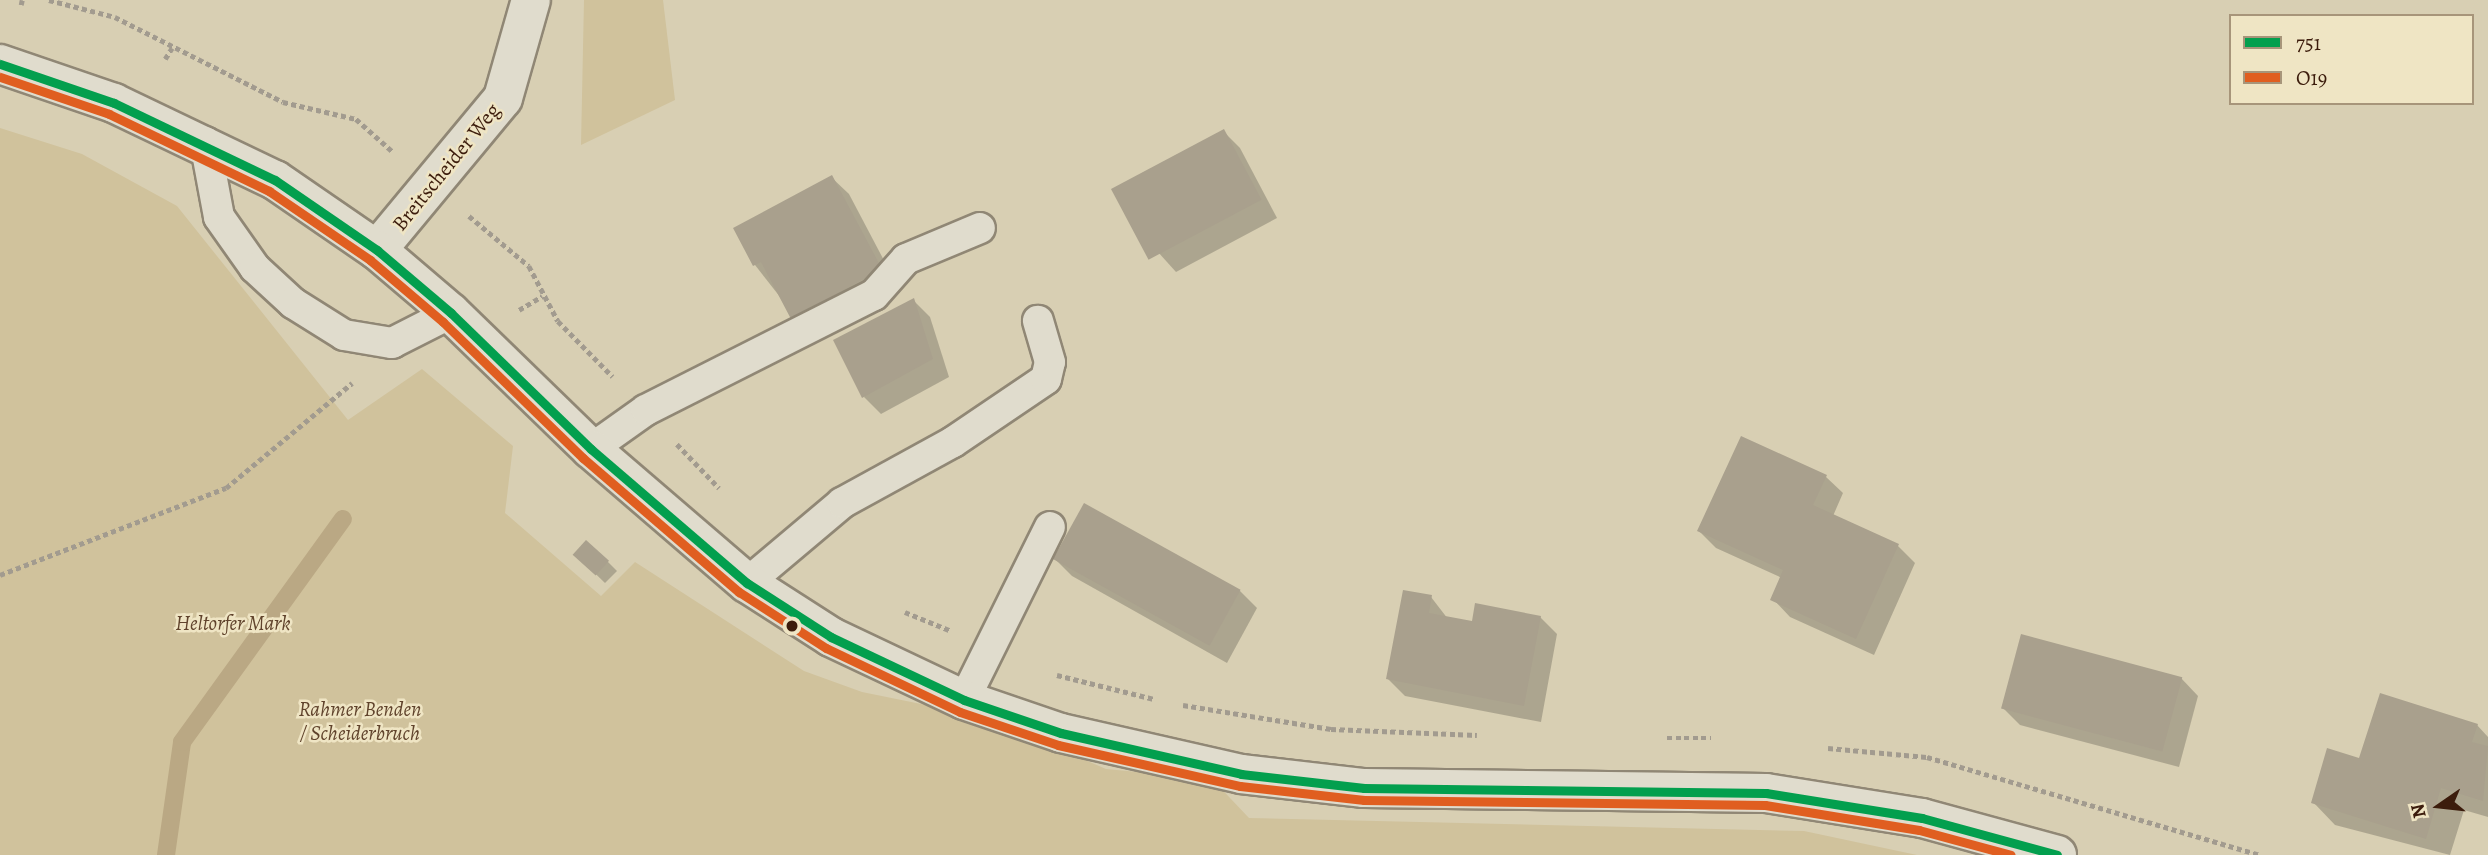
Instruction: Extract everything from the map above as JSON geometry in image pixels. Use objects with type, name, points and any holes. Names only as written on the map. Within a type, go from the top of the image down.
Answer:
[{"type":"main road","name":"Breitscheider Weg","points":[[377,250],[503,98],[531,0]]},
{"type":"main road","name":"Breitscheider Weg","points":[[0,64],[205,142],[275,180],[377,250],[451,313],[591,449],[747,583],[831,637],[964,700],[1061,733],[1241,775],[1364,788],[1766,793],[1922,818],[2057,855]]},
{"type":"lane","points":[[205,142],[219,217],[255,268],[293,303],[344,335],[392,343],[451,313]]},
{"type":"lane","points":[[591,449],[646,410],[874,295],[906,259],[979,228]]},
{"type":"lane","points":[[747,583],[784,547],[842,503],[953,442],[1046,379],[1050,362],[1038,321]]},
{"type":"lane","points":[[964,700],[1050,527]]},
{"type":"path","points":[[50,0],[115,17],[283,102],[356,118],[431,185],[529,266],[558,321],[784,547]]},
{"type":"path","points":[[165,59],[172,48]]},
{"type":"path","points":[[0,575],[226,488],[328,408],[392,343]]},
{"type":"path","points":[[896,609],[992,646],[1042,671],[1180,705],[1331,729],[1493,736]]},
{"type":"path","points":[[1653,737],[1719,739]]},
{"type":"path","points":[[1816,747],[1927,757],[2260,855]]},
{"type":"green space","points":[[584,0],[663,0],[675,100],[581,145]]},
{"type":"green space","name":"Heltorfer Mark","points":[[0,128],[82,154],[177,206],[348,420],[422,369],[513,446],[505,513],[601,596],[635,562],[804,671],[862,692],[985,717],[1106,769],[1212,779],[1249,818],[1804,831],[1917,855],[0,855]]},
{"type":"building","points":[[1224,129],[1262,200],[1149,260],[1111,189]]},
{"type":"building","points":[[832,175],[882,269],[791,319],[761,262],[753,266],[733,228]]},
{"type":"building","points":[[914,298],[933,359],[862,398],[833,340]]},
{"type":"building","points":[[1741,436],[1827,475],[1813,505],[1899,544],[1856,639],[1770,600],[1783,570],[1697,531]]},
{"type":"building","points":[[1084,503],[1241,590],[1210,646],[1053,559]]},
{"type":"building","points":[[586,540],[609,561],[596,576],[573,555]]},
{"type":"building","points":[[1403,590],[1432,595],[1429,613],[1472,621],[1475,603],[1541,616],[1524,706],[1386,679]]},
{"type":"building","points":[[2021,634],[2182,677],[2162,752],[2001,708]]},
{"type":"building","points":[[2380,693],[2478,724],[2472,742],[2488,746],[2483,801],[2441,788],[2426,839],[2311,803],[2327,748],[2359,758]]},
{"type":"waterway","points":[[166,855],[182,742],[343,519]]},
{"type":"transit line","name":"751","points":[[0,64],[114,103],[275,180],[377,250],[451,313],[591,449],[747,583],[831,637],[964,700],[1061,733],[1241,774],[1364,788],[1766,793],[1922,818],[2057,855]]},
{"type":"transit line","name":"O19","points":[[0,77],[109,114],[269,191],[370,260],[443,322],[583,458],[739,592],[826,648],[960,712],[1058,745],[1240,786],[1364,800],[1765,805],[1919,830],[2011,855]]},
{"type":"park label","name":"Rahmer Benden / Scheiderbruch","points":[[360,721]]}]
